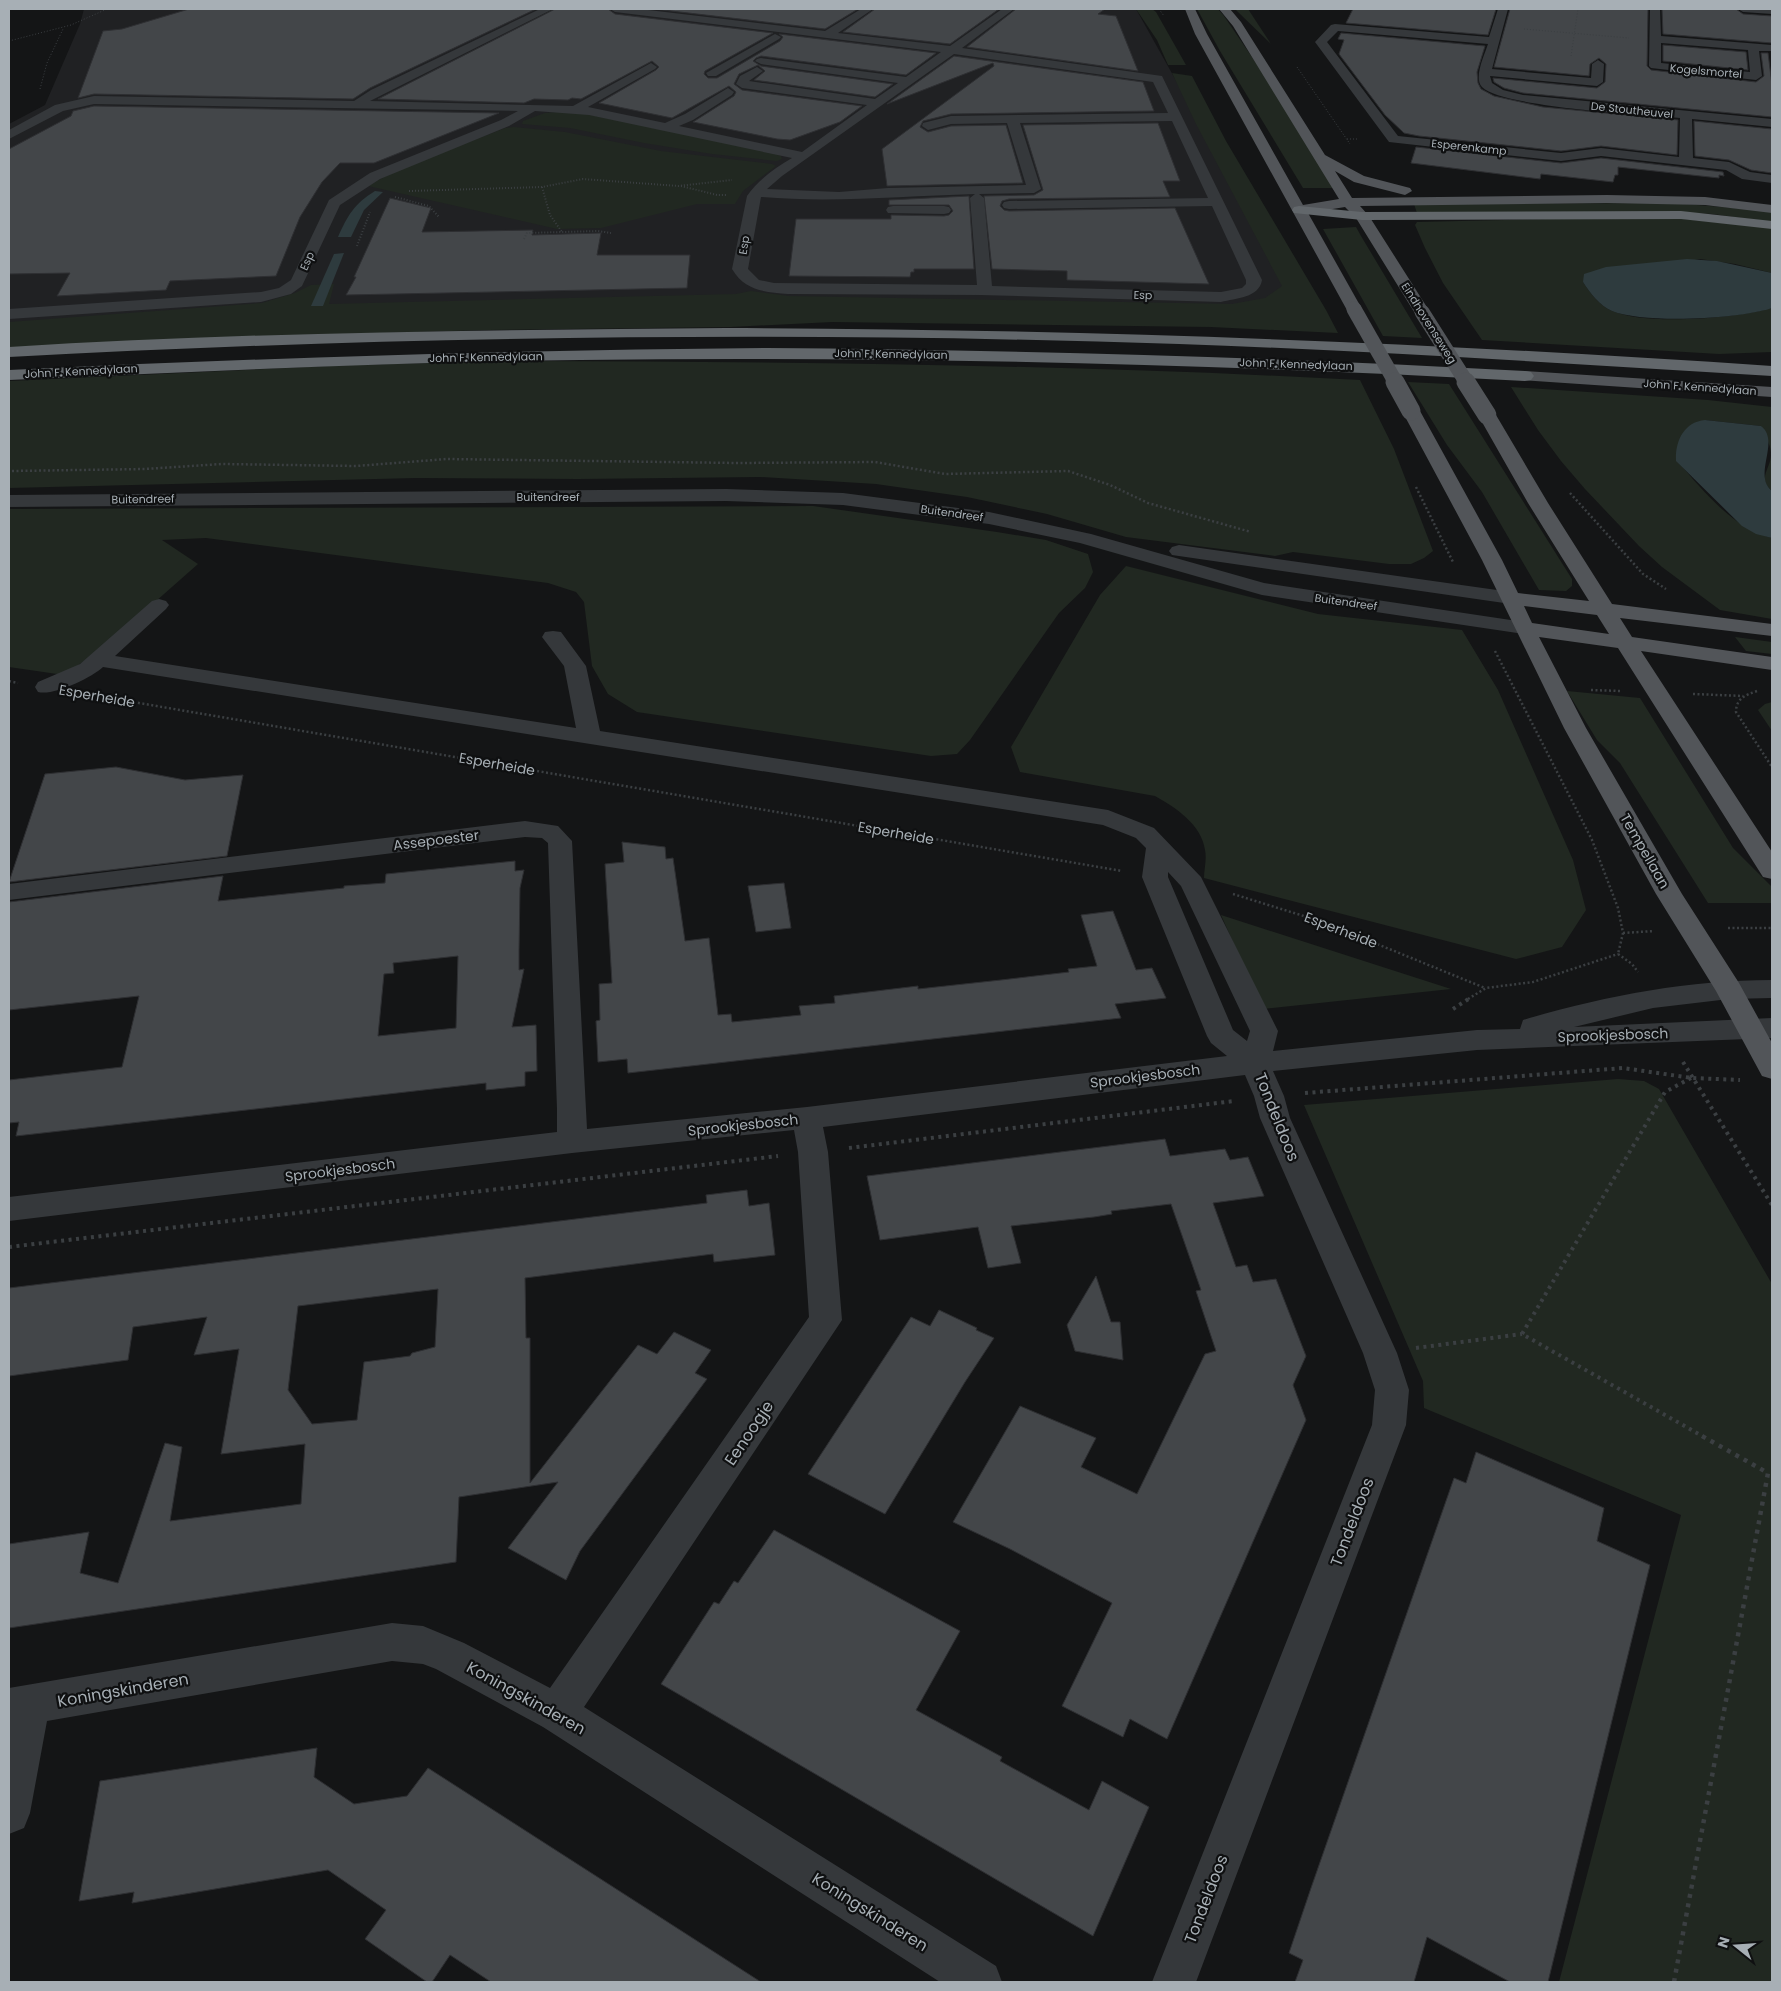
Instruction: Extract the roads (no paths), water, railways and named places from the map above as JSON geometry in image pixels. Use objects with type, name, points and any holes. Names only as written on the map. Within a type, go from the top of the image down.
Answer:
[{"type":"highway","points":[[1299,210],[1362,216],[1681,216],[1772,225]]},
{"type":"highway","name":"John F. Kennedylaan","points":[[9,352],[399,336],[918,333],[1134,337],[1265,342],[1493,353],[1772,371]]},
{"type":"highway","name":"John F. Kennedylaan","points":[[9,375],[348,359],[789,353],[1042,356],[1406,368],[1525,376]]},
{"type":"highway","points":[[1710,366],[1772,358]]},
{"type":"main road","points":[[1190,9],[1201,34],[1411,411],[1511,598],[1772,630]]},
{"type":"main road","name":"Eindhovenseweg","points":[[1224,9],[1237,24],[1322,157],[1348,202],[1362,216],[1487,415],[1538,503],[1627,644]]},
{"type":"main road","points":[[1322,157],[1346,173],[1378,185],[1424,194],[1477,199]]},
{"type":"main road","points":[[1299,210],[1348,202],[1477,199],[1668,199],[1705,201],[1772,209]]},
{"type":"main road","name":"John F. Kennedylaan","points":[[1525,376],[1772,392]]},
{"type":"main road","points":[[1622,381],[1772,402]]},
{"type":"main road","name":"Tempellaan","points":[[1511,598],[1524,628],[1579,736],[1670,894],[1729,990],[1761,1028],[1772,1069]]},
{"type":"main road","points":[[1524,628],[1772,663]]},
{"type":"main road","points":[[1627,644],[1772,871]]},
{"type":"street","points":[[357,104],[375,93],[548,9]]},
{"type":"street","name":"Esp","points":[[615,9],[952,50],[1152,77],[1161,83],[1180,122],[1254,280],[1253,286],[1247,291],[1221,297],[985,290],[788,289],[760,287],[744,278],[740,269],[750,211],[755,194]]},
{"type":"street","points":[[676,16],[690,9]]},
{"type":"street","points":[[827,35],[868,9]]},
{"type":"street","points":[[1009,9],[759,187],[755,194],[800,196],[1034,189],[1012,119]]},
{"type":"street","points":[[1503,9],[1486,72],[1597,82],[1598,64]]},
{"type":"street","name":"Kogelsmortel","points":[[1655,9],[1655,66],[1756,76],[1753,47]]},
{"type":"street","points":[[1743,9],[1772,11]]},
{"type":"street","name":"Esperenkamp","points":[[1340,15],[1336,27],[1321,42],[1394,139],[1561,157],[1596,152],[1686,161],[1729,166],[1747,176],[1772,179]]},
{"type":"street","points":[[1336,27],[1494,41]]},
{"type":"street","points":[[712,74],[787,30]]},
{"type":"street","points":[[1655,39],[1772,49]]},
{"type":"street","points":[[878,103],[742,84],[744,79],[759,66],[908,81]]},
{"type":"street","points":[[576,109],[651,68]]},
{"type":"street","name":"De Stoutheuvel","points":[[1486,72],[1484,81],[1493,90],[1523,99],[1772,123]]},
{"type":"street","points":[[689,118],[728,92]]},
{"type":"street","points":[[9,135],[59,108],[94,100],[576,109],[804,156]]},
{"type":"street","name":"Esp","points":[[9,314],[261,298],[285,291],[297,283],[334,203],[369,179],[506,123],[533,108]]},
{"type":"street","points":[[668,127],[708,112],[721,111]]},
{"type":"street","points":[[1686,115],[1686,161]]},
{"type":"street","points":[[928,126],[951,120],[1012,119],[1180,122]]},
{"type":"street","points":[[1146,127],[1180,122]]},
{"type":"street","points":[[1080,190],[1214,196]]},
{"type":"street","points":[[992,205],[1214,196]]},
{"type":"street","points":[[977,198],[985,290]]},
{"type":"street","points":[[876,210],[944,210]]},
{"type":"street","points":[[750,211],[770,211]]},
{"type":"street","name":"Buitendreef","points":[[9,501],[726,495],[852,500],[944,511],[1029,526],[1084,538],[1262,589],[1524,628]]},
{"type":"street","name":"Buitendreef","points":[[1084,538],[1511,598]]},
{"type":"street","name":"Esperheide","points":[[46,687],[76,675],[100,660],[159,605]]},
{"type":"street","points":[[553,637],[576,666],[589,736]]},
{"type":"street","points":[[100,660],[1108,818],[1145,832],[1159,846],[1192,883],[1264,1031],[1255,1063],[1221,1036],[1155,877],[1159,846]]},
{"type":"street","name":"Assepoester","points":[[9,892],[526,829],[549,831],[560,841],[572,1142]]},
{"type":"street","name":"Sprookjesbosch","points":[[1477,1040],[1653,998],[1729,990],[1772,989]]},
{"type":"street","name":"Sprookjesbosch","points":[[9,1209],[572,1142],[807,1118],[1255,1063],[1477,1040],[1644,1035],[1761,1028]]},
{"type":"street","name":"Tondeldoos","points":[[1174,1982],[1389,1425],[1392,1390],[1380,1353],[1276,1118],[1255,1063]]},
{"type":"street","name":"Eenoogje","points":[[557,1713],[826,1320],[813,1152],[807,1118]]},
{"type":"street","name":"Koningskinderen","points":[[20,1707],[392,1642],[423,1645],[450,1656],[557,1713],[980,1982]]},
{"type":"street","points":[[9,1813],[20,1707]]}]
